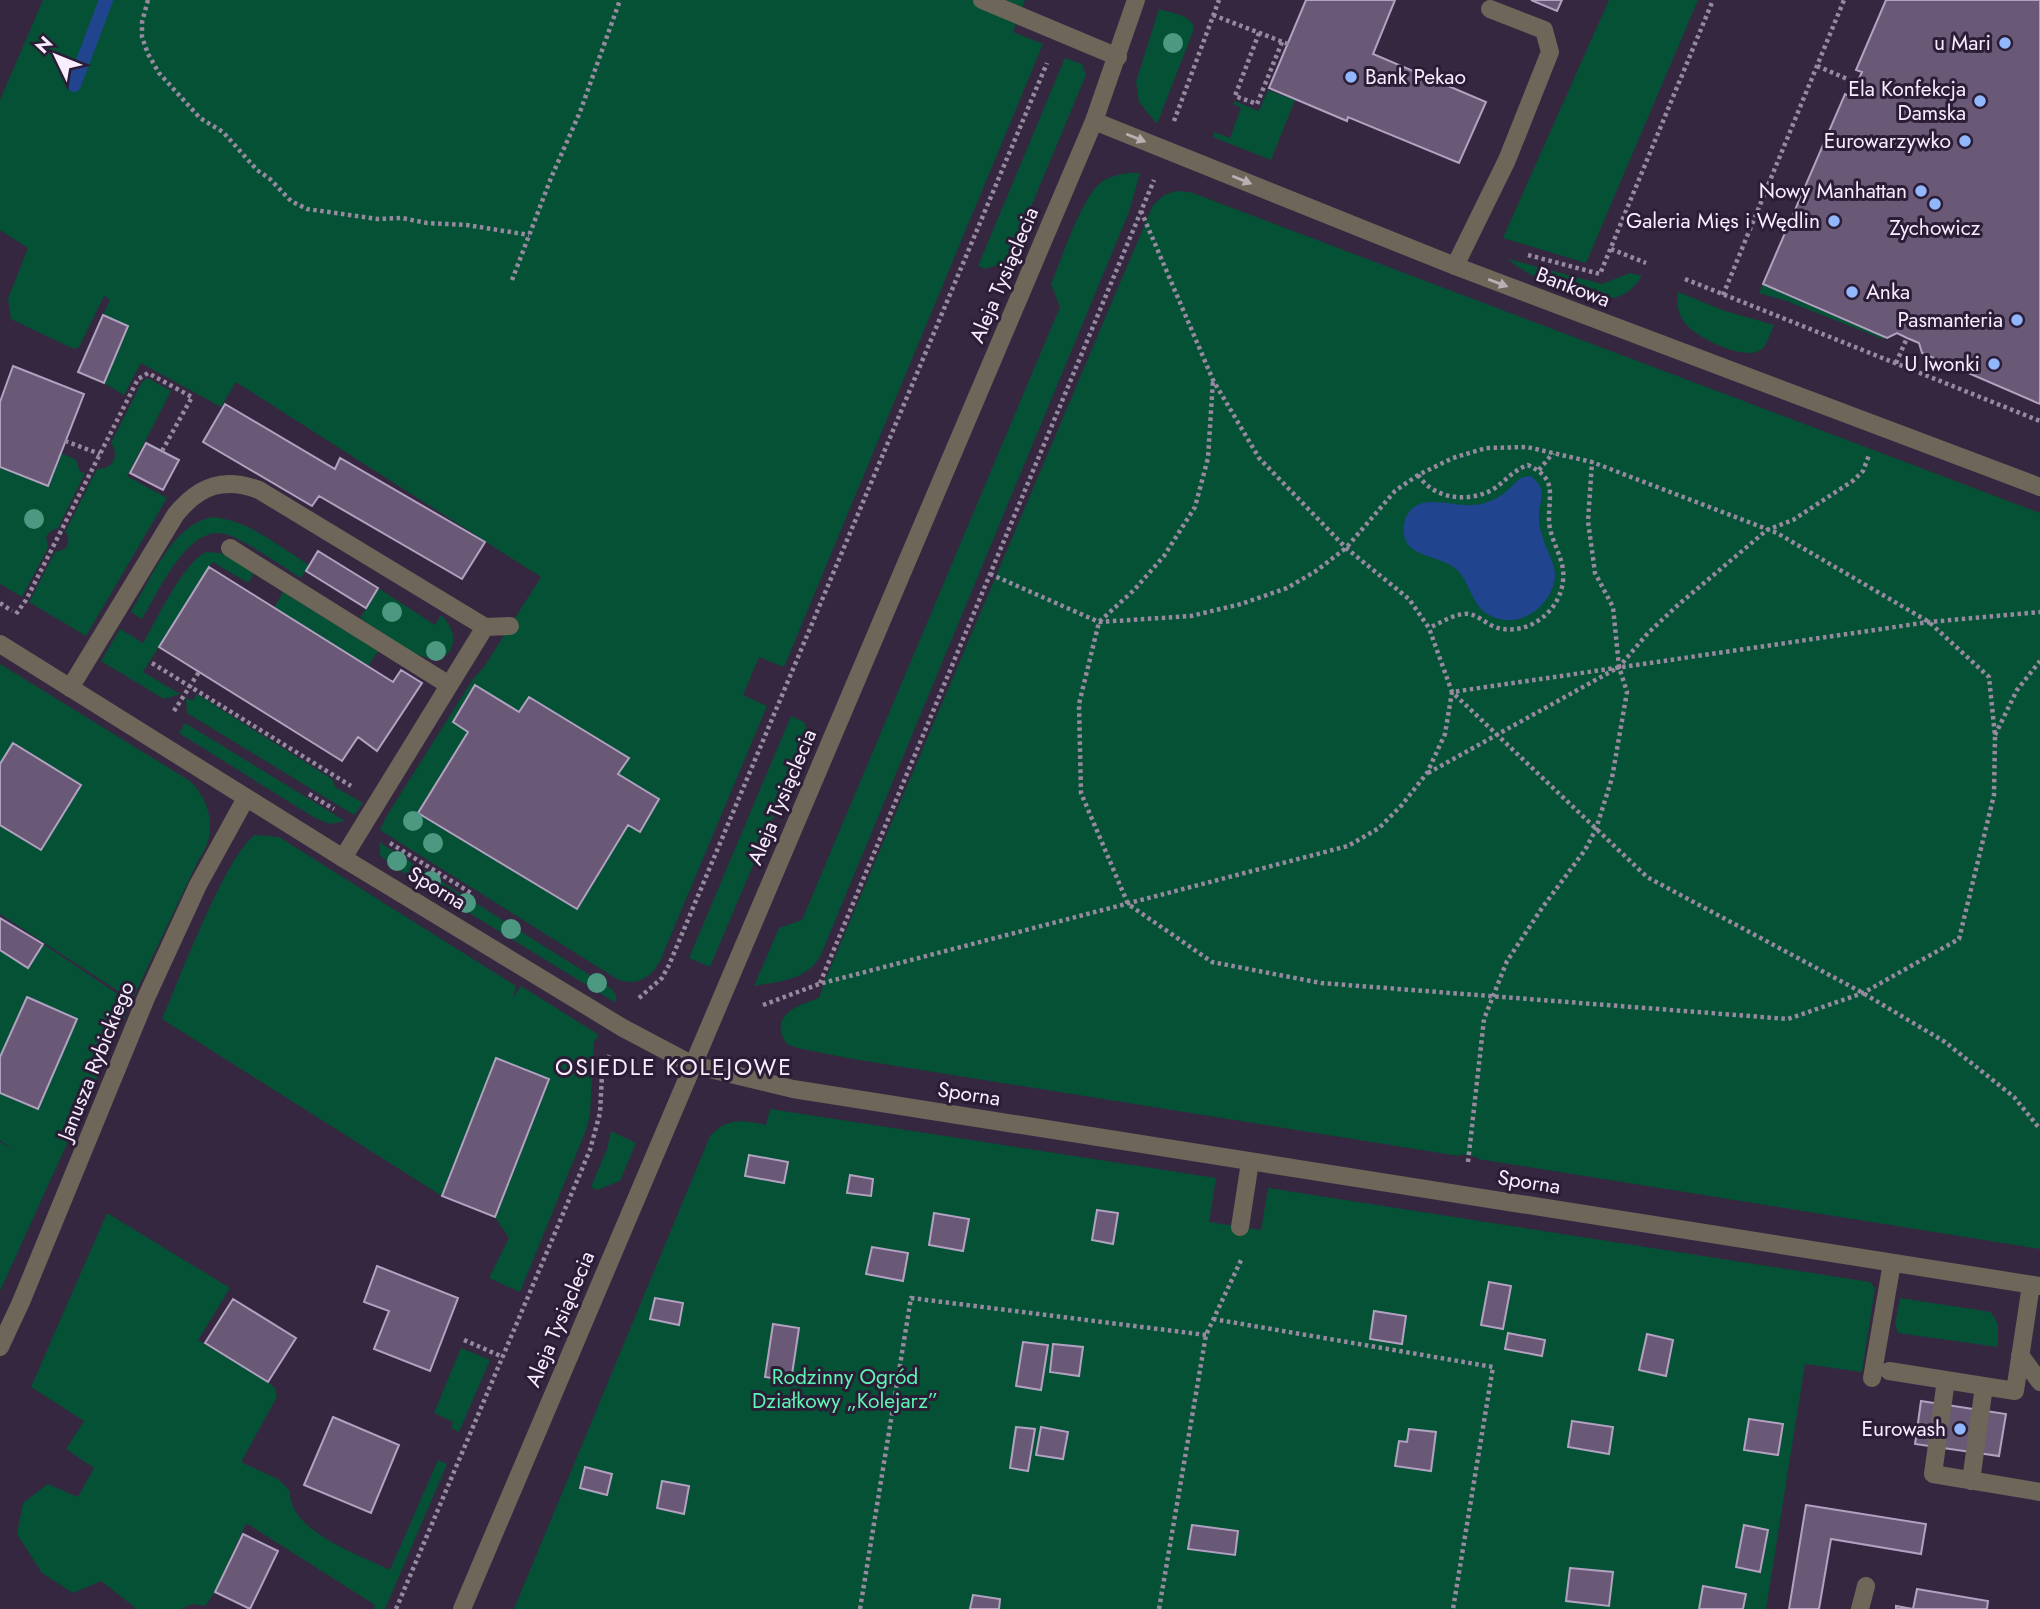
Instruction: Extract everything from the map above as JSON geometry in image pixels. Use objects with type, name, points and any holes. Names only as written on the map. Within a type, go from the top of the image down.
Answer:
[{"type":"street","points":[[982,0],[1118,57]]},
{"type":"street","name":"Aleja Tysiąclecia","points":[[462,1609],[1094,121],[1136,0]]},
{"type":"street","points":[[1455,266],[1507,160],[1550,52],[1544,30],[1490,9]]},
{"type":"street","name":"Bankowa","points":[[1094,121],[1455,266],[2040,487]]},
{"type":"street","points":[[70,688],[176,514],[195,495],[208,487],[221,484],[245,485],[271,497],[485,626],[510,626]]},
{"type":"street","points":[[230,548],[449,685]]},
{"type":"street","points":[[343,858],[485,626]]},
{"type":"street","name":"Sporna","points":[[0,644],[343,858],[623,1028],[693,1065],[793,1089],[2036,1285]]},
{"type":"street","name":"Janusza Rybickiego","points":[[0,1347],[146,998],[198,885],[246,798]]},
{"type":"street","points":[[1240,1227],[1250,1162]]},
{"type":"street","points":[[1872,1378],[1892,1263]]},
{"type":"street","points":[[1889,1371],[2015,1391],[2036,1285]]},
{"type":"street","points":[[2020,1355],[2040,1382]]},
{"type":"street","points":[[1946,1380],[1933,1474],[2040,1492]]},
{"type":"street","points":[[1970,1480],[1984,1386]]},
{"type":"street","points":[[1860,1609],[1866,1586]]},
{"type":"path","points":[[148,0],[142,22],[142,37],[159,73],[200,118],[223,132],[257,170],[270,179],[291,201],[307,209],[378,219],[402,218],[427,223],[467,225],[529,235]]},
{"type":"path","points":[[512,280],[580,113],[620,0]]},
{"type":"path","points":[[1172,126],[1219,0]]},
{"type":"path","points":[[1646,263],[1611,249],[1713,0]]},
{"type":"path","points":[[1723,295],[1844,0]]},
{"type":"path","points":[[1213,15],[1288,44]]},
{"type":"path","points":[[638,999],[653,988],[669,965],[1028,112],[1059,32]]},
{"type":"path","points":[[1259,33],[1235,96],[1257,104],[1276,65],[1282,41]]},
{"type":"path","points":[[1817,66],[1857,83]]},
{"type":"path","points":[[819,984],[1156,174]]},
{"type":"path","points":[[1141,211],[1213,380],[1259,458],[1346,548],[1409,599],[1429,628],[1452,692],[1647,877],[1863,993],[1945,1042],[2014,1097],[2040,1129]]},
{"type":"path","points":[[1685,279],[2040,421]]},
{"type":"path","points":[[1896,363],[1907,338]]},
{"type":"path","points":[[16,614],[26,600],[138,379],[148,373],[192,397],[162,451]]},
{"type":"path","points":[[990,574],[1099,622],[1191,616],[1241,604],[1287,588],[1316,571],[1346,548],[1395,491],[1418,475],[1453,458],[1486,448],[1527,447],[1592,463],[1777,533],[1928,622],[1989,677],[1995,736],[1994,795],[1959,939],[1863,993],[1788,1019],[1321,983],[1212,962],[1128,904],[1081,793],[1079,704],[1099,622],[1134,590],[1164,556],[1195,507],[1208,458],[1213,380]]},
{"type":"path","points":[[1427,773],[1619,667],[1648,633],[1679,604],[1767,530],[1793,520],[1854,480],[1863,471],[1881,427]]},
{"type":"path","points":[[65,441],[100,454]]},
{"type":"path","points":[[1539,470],[1553,453]]},
{"type":"path","points":[[1468,1162],[1484,1019],[1507,961],[1585,850],[1596,829],[1612,778],[1628,692],[1619,667],[1613,607],[1595,573],[1588,521],[1592,463]]},
{"type":"path","points":[[1418,475],[1425,485],[1439,494],[1469,497],[1492,490],[1518,468],[1528,465],[1539,470],[1548,480],[1551,491],[1549,526],[1563,564],[1559,600],[1549,613],[1520,628],[1498,628],[1484,623],[1473,614],[1465,613],[1429,628]]},
{"type":"path","points":[[1452,692],[1928,622],[2040,612]]},
{"type":"path","points":[[1995,736],[2017,690],[2040,661]]},
{"type":"path","points":[[152,663],[378,803]]},
{"type":"path","points":[[174,711],[199,672]]},
{"type":"path","points":[[763,1005],[819,984],[1348,846],[1379,828],[1401,807],[1427,773],[1445,734],[1452,692]]},
{"type":"path","points":[[396,1609],[590,1150],[600,1113],[602,1076],[610,1052]]},
{"type":"path","points":[[1159,1609],[1206,1335],[1248,1246]]},
{"type":"path","points":[[860,1609],[911,1298],[1206,1335]]},
{"type":"path","points":[[1213,1319],[1493,1367],[1453,1609]]},
{"type":"path","points":[[464,1340],[503,1357]]},
{"type":"green space","points":[[43,0],[1025,0],[1013,32],[1043,44],[784,667],[759,657],[743,695],[767,706],[660,961],[647,976],[630,982],[617,979],[380,830],[473,679],[484,667],[541,577],[236,382],[221,407],[141,363],[124,395],[104,383],[128,326],[103,315],[110,300],[104,296],[79,347],[74,349],[11,319],[8,299],[28,248],[0,230],[0,100]]},
{"type":"green space","points":[[1609,0],[1698,0],[1586,263],[1503,238]]},
{"type":"green space","points":[[1159,9],[1186,18],[1193,24],[1194,29],[1157,124],[1139,102],[1136,82]]},
{"type":"green space","points":[[1065,58],[1082,64],[1086,75],[1008,262],[985,269],[978,266]]},
{"type":"green space","points":[[1268,90],[1295,100],[1271,160],[1213,137],[1214,132],[1230,138],[1241,108],[1233,104],[1234,101],[1259,111]]},
{"type":"green space","points":[[1140,173],[1129,212],[820,957],[807,971],[799,975],[754,986],[779,928],[802,920],[1060,307],[1051,284],[1078,218],[1098,185],[1108,178]]},
{"type":"green space","points":[[1176,191],[1190,192],[2040,513],[2040,1249],[853,1059],[787,1044],[782,1034],[783,1019],[794,1008],[819,998],[1153,205],[1164,195]]},
{"type":"green space","points":[[1508,259],[1602,284],[1630,273],[1642,276],[1621,296],[1592,297],[1544,281]]},
{"type":"green space","points":[[1763,284],[1886,337],[1883,339],[1784,300],[1759,293]]},
{"type":"green space","points":[[1678,292],[1725,311],[1774,325],[1766,344],[1755,352],[1745,353],[1722,347],[1699,335],[1681,316],[1677,304]]},
{"type":"green space","points":[[148,378],[171,391],[127,476],[167,498],[86,636],[29,602],[55,552],[65,549],[68,538],[65,532],[97,469],[107,467],[113,461],[115,453],[111,443],[142,382]]},
{"type":"green space","points":[[61,453],[76,460],[80,472],[85,473],[58,528],[46,536],[48,548],[22,597],[0,584],[0,467]]},
{"type":"green space","points":[[213,517],[239,523],[251,529],[309,565],[301,578],[242,541],[225,534],[211,534],[199,539],[176,563],[142,619],[131,612],[174,541],[199,522]]},
{"type":"green space","points":[[206,552],[221,553],[254,573],[248,583],[213,562],[209,567],[143,672],[180,694],[164,699],[101,661],[120,629],[143,643],[188,567]]},
{"type":"green space","points":[[378,588],[435,625],[441,615],[452,632],[453,641],[447,654],[431,659],[413,653],[360,618]]},
{"type":"green space","points":[[283,592],[378,651],[368,666],[274,608]]},
{"type":"green space","points":[[0,664],[190,781],[207,808],[210,818],[209,839],[132,1000],[0,914],[0,825],[41,850],[81,785],[13,743],[0,764]]},
{"type":"green space","points":[[197,694],[332,779],[335,787],[363,803],[354,815],[187,713],[186,698],[192,701]]},
{"type":"green space","points":[[791,716],[804,722],[809,733],[710,967],[689,958]]},
{"type":"green space","points":[[185,723],[345,821],[330,824],[315,818],[179,733]]},
{"type":"green space","points":[[255,835],[279,837],[516,986],[513,998],[521,986],[599,1035],[594,1042],[590,1114],[586,1130],[520,1292],[489,1278],[509,1238],[495,1217],[548,1079],[496,1058],[442,1196],[162,1019],[217,892],[243,847]]},
{"type":"green space","points":[[379,842],[612,989],[616,1003],[391,865],[380,855]]},
{"type":"green space","points":[[43,944],[131,1003],[0,1291],[0,1142],[14,1150],[0,1140],[0,1093],[38,1109],[77,1019],[27,997],[0,1057],[0,950],[28,968]]},
{"type":"green space","name":"Rodzinny Ogród Działkowy „Kolejarz”","points":[[770,1109],[1216,1178],[1209,1222],[1261,1230],[1268,1188],[1870,1282],[1875,1288],[1862,1372],[1805,1364],[1766,1609],[514,1609],[710,1136],[729,1123],[750,1122],[766,1125]]},
{"type":"green space","points":[[611,1131],[636,1143],[620,1181],[597,1190],[591,1187],[607,1149]]},
{"type":"green space","points":[[107,1213],[230,1288],[198,1340],[275,1388],[277,1397],[241,1462],[278,1479],[290,1491],[292,1505],[313,1530],[345,1549],[390,1570],[438,1460],[447,1464],[385,1609],[374,1609],[375,1605],[246,1523],[215,1592],[205,1606],[192,1604],[181,1609],[137,1609],[101,1581],[73,1593],[42,1573],[17,1534],[23,1503],[48,1484],[78,1497],[94,1468],[66,1449],[84,1421],[31,1387]]},
{"type":"green space","points":[[1900,1298],[1991,1312],[1998,1324],[1998,1347],[1898,1333],[1895,1324]]},
{"type":"green space","points":[[461,1348],[490,1360],[459,1432],[451,1428],[453,1422],[434,1413]]},
{"type":"water","points":[[1531,476],[1541,490],[1539,524],[1554,569],[1553,587],[1541,606],[1532,613],[1522,618],[1500,619],[1489,615],[1478,606],[1455,568],[1420,553],[1407,544],[1404,522],[1410,511],[1421,504],[1485,503],[1503,494],[1521,478]]},
{"type":"building","name":"Bank Pekao","points":[[1306,0],[1395,0],[1373,54],[1486,102],[1459,163],[1269,88]]},
{"type":"building","points":[[1531,0],[1562,0],[1557,11]]},
{"type":"building","name":"Nowy Manhattan","points":[[1886,0],[2040,0],[2040,404],[1922,353],[1919,343],[1897,333],[1887,338],[1763,284],[1845,94],[1851,97],[1862,72],[1856,70]]},
{"type":"building","points":[[103,315],[128,326],[104,383],[78,372]]},
{"type":"building","points":[[13,366],[84,394],[48,486],[0,467],[0,402]]},
{"type":"building","points":[[225,404],[335,469],[340,458],[485,542],[462,579],[319,496],[312,506],[203,442]]},
{"type":"building","points":[[146,443],[179,460],[163,490],[130,473]]},
{"type":"building","points":[[318,551],[378,588],[366,608],[306,571]]},
{"type":"building","points":[[209,567],[393,682],[401,670],[422,683],[377,751],[358,737],[342,761],[159,647]]},
{"type":"building","points":[[475,685],[519,712],[529,697],[629,758],[618,774],[659,799],[640,832],[628,825],[577,909],[418,813],[468,732],[453,722]]},
{"type":"building","points":[[13,743],[81,785],[41,850],[0,825],[0,764]]},
{"type":"building","points":[[0,918],[43,944],[28,968],[0,950]]},
{"type":"building","points":[[27,997],[77,1019],[38,1109],[0,1093],[0,1057]]},
{"type":"building","points":[[496,1058],[549,1079],[495,1217],[442,1196]]},
{"type":"building","points":[[749,1155],[788,1162],[784,1183],[745,1176]]},
{"type":"building","points":[[850,1175],[873,1179],[871,1196],[847,1193]]},
{"type":"building","points":[[1097,1210],[1118,1213],[1113,1244],[1092,1240]]},
{"type":"building","points":[[934,1213],[969,1219],[963,1251],[929,1245]]},
{"type":"building","points":[[872,1247],[908,1253],[903,1281],[866,1274]]},
{"type":"building","points":[[377,1266],[458,1298],[430,1371],[374,1349],[389,1311],[364,1302]]},
{"type":"building","points":[[1489,1282],[1511,1286],[1503,1329],[1481,1325]]},
{"type":"building","points":[[655,1298],[683,1303],[679,1325],[650,1319]]},
{"type":"building","points":[[233,1299],[296,1338],[268,1382],[205,1343]]},
{"type":"building","points":[[1374,1311],[1406,1316],[1402,1344],[1370,1339]]},
{"type":"building","points":[[773,1324],[799,1328],[791,1381],[765,1377]]},
{"type":"building","points":[[1508,1333],[1545,1340],[1542,1356],[1505,1349]]},
{"type":"building","points":[[1647,1334],[1673,1340],[1666,1376],[1639,1370]]},
{"type":"building","points":[[1023,1342],[1048,1345],[1041,1390],[1016,1386]]},
{"type":"building","points":[[1053,1344],[1083,1347],[1079,1376],[1050,1372]]},
{"type":"building","name":"Eurowash","points":[[1921,1401],[2006,1414],[1999,1456],[1915,1444]]},
{"type":"building","points":[[333,1417],[399,1445],[371,1513],[304,1485]]},
{"type":"building","points":[[1749,1419],[1783,1424],[1778,1455],[1744,1450]]},
{"type":"building","points":[[1572,1421],[1613,1427],[1609,1454],[1568,1447]]},
{"type":"building","points":[[1016,1427],[1035,1429],[1028,1471],[1010,1468]]},
{"type":"building","points":[[1041,1427],[1068,1432],[1063,1459],[1036,1455]]},
{"type":"building","points":[[1409,1429],[1436,1432],[1431,1471],[1395,1466],[1399,1441],[1407,1442]]},
{"type":"building","points":[[585,1467],[612,1474],[607,1495],[580,1488]]},
{"type":"building","points":[[662,1481],[689,1486],[684,1514],[657,1508]]},
{"type":"building","points":[[1806,1505],[1926,1524],[1921,1554],[1831,1539],[1819,1609],[1789,1609]]},
{"type":"building","points":[[1192,1525],[1238,1531],[1235,1555],[1188,1549]]},
{"type":"building","points":[[1744,1525],[1768,1530],[1760,1572],[1736,1567]]},
{"type":"building","points":[[243,1534],[278,1551],[250,1609],[215,1592]]},
{"type":"building","points":[[1570,1568],[1613,1572],[1609,1606],[1566,1601]]},
{"type":"building","points":[[1703,1586],[1746,1594],[1743,1609],[1699,1609]]},
{"type":"building","points":[[1917,1589],[1988,1601],[1987,1609],[1913,1609]]},
{"type":"building","points":[[973,1595],[1000,1599],[999,1609],[970,1609]]},
{"type":"waterway","points":[[74,85],[106,0]]},
{"type":"place","name":"u Mari","points":[[2005,43]]},
{"type":"place","name":"Bank Pekao","points":[[1351,77]]},
{"type":"place","name":"Ela Konfekcja Damska","points":[[1980,101]]},
{"type":"place","name":"Eurowarzywko","points":[[1965,141]]},
{"type":"place","name":"Nowy Manhattan","points":[[1921,191]]},
{"type":"place","name":"Zychowicz","points":[[1935,204]]},
{"type":"place","name":"Galeria Mięs i Wędlin","points":[[1834,221]]},
{"type":"place","name":"Anka","points":[[1852,292]]},
{"type":"place","name":"Pasmanteria","points":[[2017,320]]},
{"type":"place","name":"U Iwonki","points":[[1994,364]]},
{"type":"place","name":"Eurowash","points":[[1960,1429]]},
{"type":"district","name":"OSIEDLE KOLEJOWE","points":[[674,1067]]}]
